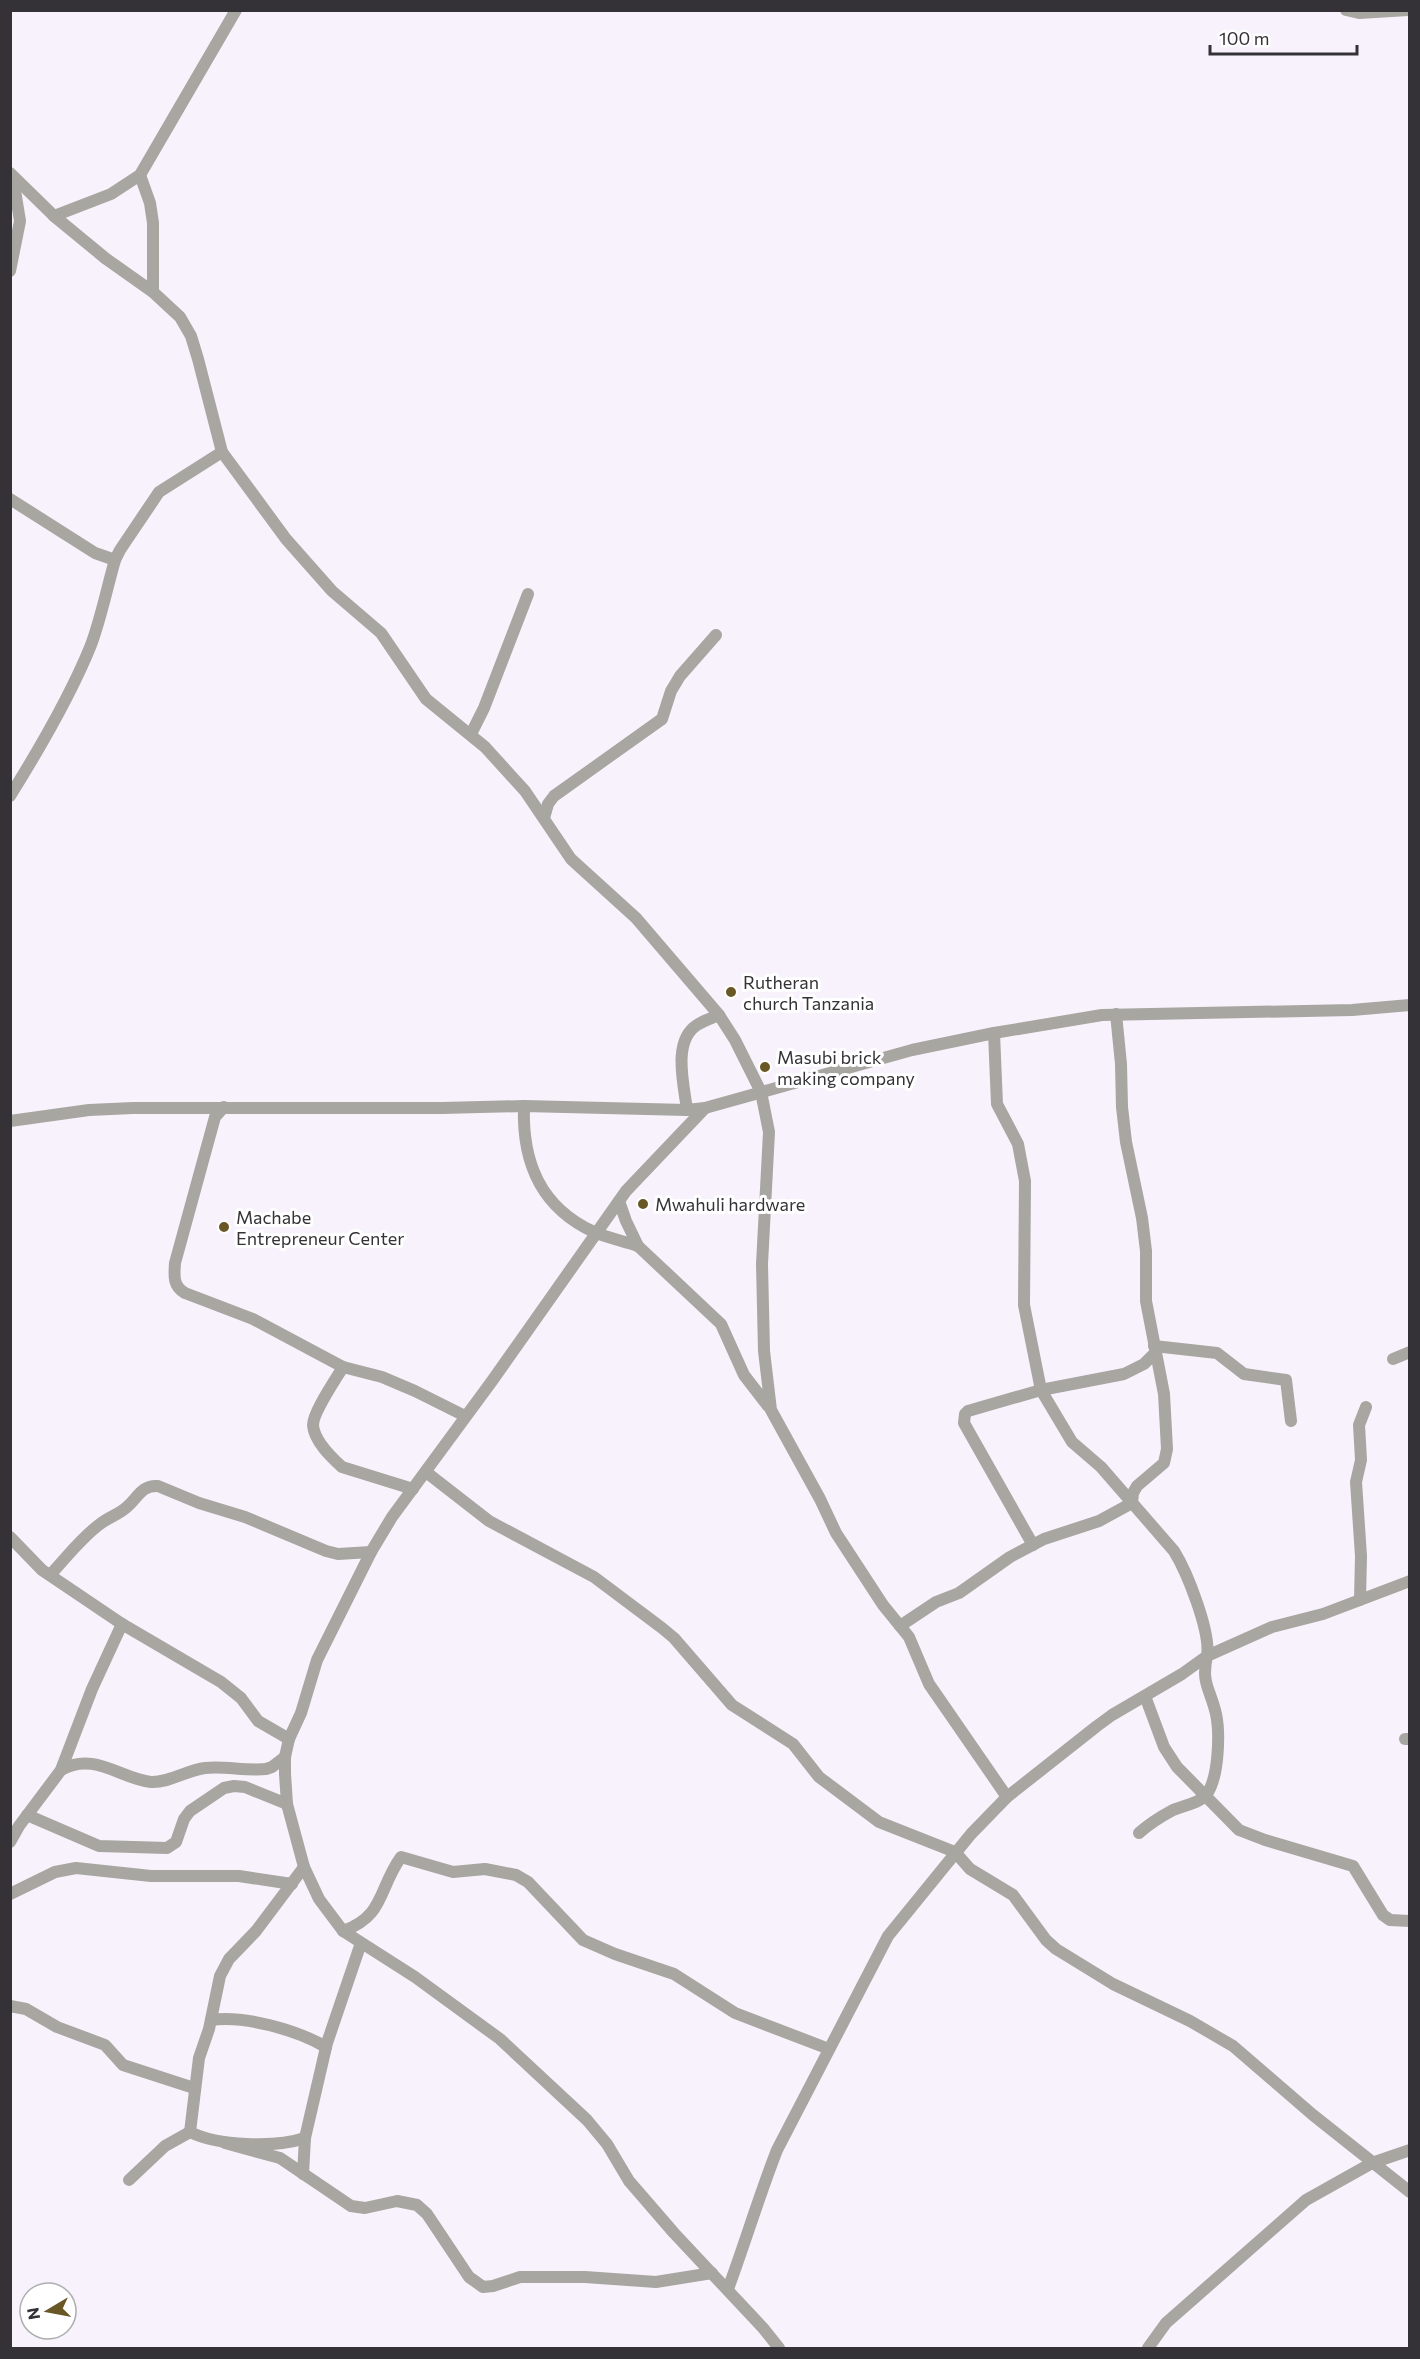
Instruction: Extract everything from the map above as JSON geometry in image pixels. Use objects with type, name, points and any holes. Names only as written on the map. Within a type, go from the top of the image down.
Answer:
[{"type":"street","points":[[54,216],[111,194],[140,175],[204,69],[236,10]]},
{"type":"street","points":[[1346,10],[1359,13],[1408,10]]},
{"type":"street","points":[[12,175],[54,216],[105,258],[153,292],[180,317],[190,336],[222,452],[307,565],[332,591],[381,633],[426,699],[485,747],[525,791],[579,869],[636,918],[719,1015],[735,1040],[761,1092],[769,1132],[762,1264],[764,1351],[771,1410]]},
{"type":"street","points":[[10,272],[19,231],[20,212],[12,175]]},
{"type":"street","points":[[140,175],[150,203],[153,223],[153,292]]},
{"type":"street","points":[[10,796],[69,692],[86,657],[114,560],[159,492],[222,452]]},
{"type":"street","points":[[10,500],[95,553],[114,560]]},
{"type":"street","points":[[471,734],[484,708],[528,594]]},
{"type":"street","points":[[544,818],[548,804],[554,796],[662,719],[671,691],[680,676],[716,635]]},
{"type":"street","points":[[10,1121],[89,1110],[224,1107],[524,1106],[687,1110],[705,1108],[912,1050],[994,1033],[1116,1014],[1352,1010],[1410,1005]]},
{"type":"street","points":[[1116,1014],[1126,1142],[1142,1218],[1146,1251],[1146,1301],[1164,1394],[1166,1457],[1160,1467],[1137,1486],[1133,1493],[1132,1503]]},
{"type":"street","points":[[687,1110],[682,1045],[695,1026],[719,1015]]},
{"type":"street","points":[[994,1033],[997,1104],[1018,1144],[1025,1181],[1024,1305],[1041,1390],[1072,1442],[1101,1467],[1169,1544],[1180,1560],[1201,1615],[1208,1642],[1204,1673],[1215,1708],[1218,1727],[1215,1770],[1205,1797],[1159,1818],[1139,1833]]},
{"type":"street","points":[[524,1106],[525,1145],[534,1174],[552,1200],[566,1214],[596,1233],[638,1246]]},
{"type":"street","points":[[224,1107],[215,1118],[178,1252],[174,1274],[176,1284],[185,1293],[253,1319],[343,1367],[382,1377],[465,1416]]},
{"type":"street","points":[[705,1108],[664,1149],[619,1201],[392,1517],[371,1552],[318,1660],[301,1713],[289,1739],[285,1757],[287,1804],[304,1867],[319,1899],[343,1931],[415,1977],[500,2039],[587,2120],[607,2144],[629,2181],[728,2289],[779,2349]]},
{"type":"street","points":[[619,1201],[638,1246],[721,1324],[744,1375],[771,1410],[836,1533],[883,1605],[909,1637],[929,1684],[1007,1797]]},
{"type":"street","points":[[1033,1545],[992,1475],[964,1419],[968,1411],[1041,1390],[1124,1374],[1143,1364],[1154,1349]]},
{"type":"street","points":[[1154,1349],[1217,1353],[1244,1374],[1286,1380],[1291,1420]]},
{"type":"street","points":[[1393,1359],[1410,1352]]},
{"type":"street","points":[[343,1367],[314,1418],[316,1434],[333,1459],[342,1467],[413,1489]]},
{"type":"street","points":[[1360,1600],[1361,1556],[1356,1482],[1361,1455],[1359,1425],[1366,1407]]},
{"type":"street","points":[[426,1472],[489,1521],[594,1577],[662,1628],[674,1638],[732,1705],[793,1744],[819,1777],[869,1815],[879,1822],[955,1852],[970,1869],[1013,1895],[1046,1940],[1056,1949],[1113,1984],[1191,2021],[1233,2046],[1372,2163],[1410,2192]]},
{"type":"street","points":[[50,1575],[83,1538],[129,1505],[143,1489],[152,1486],[245,1517],[326,1551],[338,1554],[371,1552]]},
{"type":"street","points":[[900,1626],[936,1602],[959,1593],[1010,1557],[1053,1535],[1099,1521],[1132,1503]]},
{"type":"street","points":[[11,1540],[50,1575],[122,1624],[221,1682],[241,1698],[258,1721],[289,1739]]},
{"type":"street","points":[[728,2289],[777,2150],[888,1936],[955,1852],[1007,1797],[1112,1715],[1182,1674],[1207,1656],[1272,1627],[1323,1614],[1410,1581]]},
{"type":"street","points":[[10,1842],[25,1817],[61,1770],[92,1689],[122,1624]]},
{"type":"street","points":[[1182,1674],[1205,1682]]},
{"type":"street","points":[[1144,1696],[1169,1755],[1177,1767],[1239,1830],[1353,1866],[1383,1915],[1390,1920],[1410,1921]]},
{"type":"street","points":[[61,1770],[71,1766],[94,1764],[108,1766],[147,1781],[161,1782],[207,1768],[266,1769],[285,1757]]},
{"type":"street","points":[[10,1819],[25,1817],[99,1846],[167,1848],[176,1842],[189,1811],[224,1788],[245,1787],[287,1804]]},
{"type":"street","points":[[343,1931],[359,1925],[373,1912],[401,1857],[453,1872],[485,1869],[516,1875],[528,1882],[583,1940],[615,1954],[674,1974],[735,2013],[829,2049]]},
{"type":"street","points":[[190,2132],[199,2058],[211,2020],[216,1988],[224,1966],[256,1931],[304,1867]]},
{"type":"street","points":[[10,1894],[55,1872],[76,1868],[151,1876],[239,1876],[291,1884]]},
{"type":"street","points":[[303,2174],[305,2139],[326,2047],[361,1943]]},
{"type":"street","points":[[10,2006],[26,2009],[57,2027],[105,2045],[123,2065],[194,2088]]},
{"type":"street","points":[[211,2020],[231,2018],[254,2022],[301,2036],[326,2047]]},
{"type":"street","points":[[190,2132],[204,2139],[272,2154],[344,2202],[357,2208],[397,2201],[417,2205],[427,2214],[469,2277],[483,2287],[520,2277],[585,2277],[656,2282],[712,2273]]},
{"type":"street","points":[[129,2180],[165,2146],[190,2132]]},
{"type":"street","points":[[225,2143],[283,2143],[305,2139]]},
{"type":"street","points":[[1148,2349],[1166,2323],[1306,2200],[1372,2163],[1410,2150]]},
{"type":"place","name":"Rutheran church Tanzania","points":[[731,992]]},
{"type":"place","name":"Masubi brick making company","points":[[765,1067]]},
{"type":"place","name":"Mwahuli hardware","points":[[643,1204]]},
{"type":"place","name":"Machabe Entrepreneur Center","points":[[224,1227]]}]
